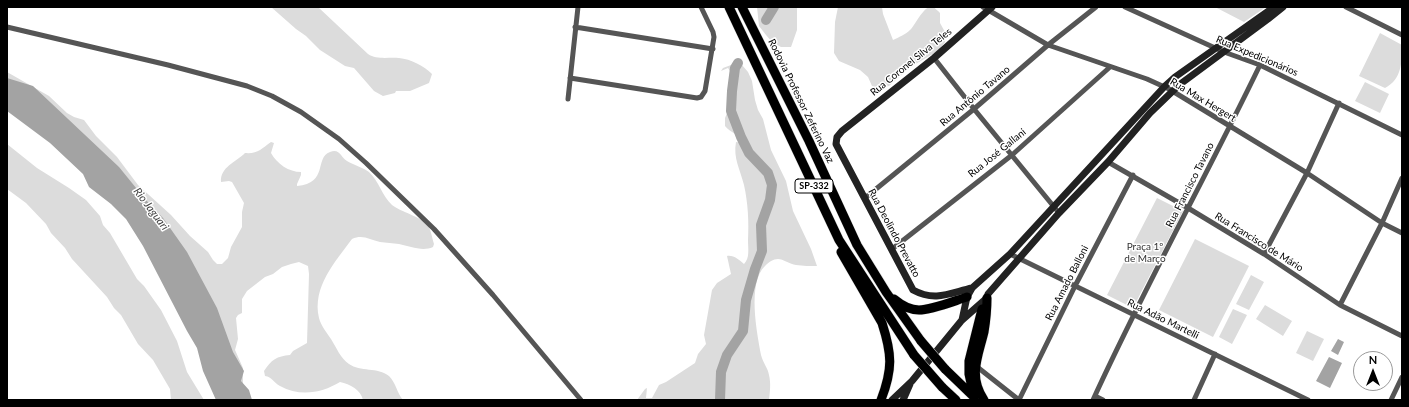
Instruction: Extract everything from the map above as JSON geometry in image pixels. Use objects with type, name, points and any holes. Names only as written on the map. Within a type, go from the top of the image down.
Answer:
[{"type":"highway","name":"SP-332","points":[[729,7],[839,240],[914,355],[942,387],[956,400]]},
{"type":"highway","name":"Rodovia Professor Zeferino Vaz","points":[[742,7],[809,141],[857,245],[886,292],[922,341],[945,369],[975,399]]},
{"type":"highway","points":[[839,240],[841,254],[882,323],[886,336],[890,354],[890,368],[888,384],[881,400]]},
{"type":"highway","points":[[886,292],[899,303],[909,308],[919,310],[968,297]]},
{"type":"highway","points":[[984,400],[977,389],[975,365],[987,316],[986,298]]},
{"type":"highway","points":[[975,399],[969,374],[968,361],[986,298]]},
{"type":"street","points":[[568,99],[578,7]]},
{"type":"street","points":[[570,78],[697,98],[704,95],[714,41],[713,32],[701,7]]},
{"type":"street","name":"Rua Antônio Tavano","points":[[865,198],[974,109],[1048,45],[1096,7]]},
{"type":"street","name":"Rua Expedicionários","points":[[1125,7],[1224,52],[1260,64],[1402,135]]},
{"type":"street","points":[[962,320],[968,297],[975,287],[1010,254],[1165,86],[1175,77],[1274,7]]},
{"type":"street","points":[[892,400],[912,380],[962,320],[986,298],[1019,258],[1059,213],[1108,162],[1150,113],[1179,85],[1282,7]]},
{"type":"street","name":"Rua Max Hergert","points":[[988,8],[1048,45],[1165,86],[1307,173],[1382,223],[1402,233]]},
{"type":"street","name":"Rua Coronel Silva Teles","points":[[842,131],[934,58],[988,8]]},
{"type":"street","points":[[1350,8],[1402,35]]},
{"type":"street","points":[[7,27],[168,65],[247,86],[272,96],[301,112],[339,139],[366,162],[434,229],[493,295],[582,400]]},
{"type":"street","points":[[575,27],[713,49]]},
{"type":"street","points":[[934,58],[1059,213]]},
{"type":"street","name":"Rua Francisco Tavano","points":[[1094,398],[1260,64]]},
{"type":"street","name":"Rua José Gallani","points":[[892,249],[1012,154],[1110,67]]},
{"type":"street","points":[[1264,254],[1307,173],[1339,103]]},
{"type":"street","name":"Rua Deolindo Prevatto","points":[[842,131],[837,137],[836,144],[913,290],[930,296],[940,296],[975,287]]},
{"type":"street","name":"Rua Francisco de Mário","points":[[1108,162],[1133,175],[1264,254],[1340,305],[1402,336]]},
{"type":"street","name":"Rua Amado Balloni","points":[[1019,400],[1075,286],[1133,175]]},
{"type":"street","points":[[1340,305],[1382,223],[1402,178]]},
{"type":"street","name":"Rua Adão Martelli","points":[[1010,254],[1308,400]]},
{"type":"street","points":[[975,287],[983,287],[987,289],[986,298]]},
{"type":"street","points":[[1194,400],[1215,354]]},
{"type":"street","points":[[975,365],[1019,400]]},
{"type":"street","points":[[1391,400],[1402,377]]},
{"type":"street","points":[[903,400],[912,380]]},
{"type":"street","points":[[1292,400],[1295,394]]},
{"type":"street","points":[[1094,398],[1103,400]]},
{"type":"green space","points":[[271,7],[318,7],[368,54],[379,58],[404,59],[417,63],[432,74],[429,83],[410,91],[396,91],[395,93],[383,96],[374,91],[354,68],[345,66],[320,50],[306,36]]},
{"type":"green space","points":[[757,7],[797,7],[797,30],[791,47],[781,47],[772,42],[766,35],[759,26]]},
{"type":"green space","points":[[838,7],[882,7],[883,14],[893,40],[908,32],[926,9],[933,7],[940,13],[940,23],[945,32],[945,42],[938,51],[912,66],[889,86],[880,88],[872,86],[868,77],[860,70],[839,61],[834,53],[835,22]]},
{"type":"green space","points":[[1215,7],[1266,7],[1244,22]]},
{"type":"green space","points":[[1380,33],[1402,45],[1400,70],[1395,80],[1385,88],[1359,76]]},
{"type":"green space","points":[[731,65],[742,65],[748,72],[752,81],[755,100],[763,119],[771,150],[786,181],[793,211],[811,249],[817,266],[796,265],[776,259],[768,263],[759,274],[755,296],[756,322],[761,355],[770,378],[769,400],[637,400],[647,388],[646,398],[652,398],[659,385],[695,363],[698,354],[706,344],[704,335],[712,290],[717,283],[731,274],[727,256],[734,257],[744,264],[748,256],[747,206],[744,185],[735,153],[736,142],[746,142],[725,126],[725,118],[731,103],[730,71],[728,68],[721,71],[723,68]]},
{"type":"green space","points":[[7,72],[49,96],[67,113],[84,120],[96,136],[117,157],[138,185],[208,252],[217,264],[222,264],[228,258],[231,247],[242,227],[242,212],[244,203],[232,182],[221,182],[221,177],[229,165],[245,153],[256,152],[271,142],[274,143],[271,153],[277,161],[292,171],[301,172],[297,186],[307,184],[313,180],[320,170],[325,155],[333,151],[338,152],[345,160],[369,172],[392,205],[424,221],[427,224],[434,244],[433,247],[420,249],[399,244],[380,242],[363,237],[352,239],[332,266],[322,285],[318,307],[319,318],[324,329],[346,362],[358,368],[385,373],[393,382],[403,400],[363,400],[362,396],[357,390],[348,384],[340,382],[318,391],[295,392],[280,386],[265,376],[264,371],[272,361],[281,356],[290,355],[293,351],[307,343],[309,274],[308,266],[299,262],[282,267],[273,274],[265,277],[247,291],[242,299],[242,313],[236,318],[238,339],[235,350],[243,368],[242,391],[190,282],[7,91]]},
{"type":"green space","points":[[1365,82],[1389,94],[1380,113],[1355,101]]},
{"type":"green space","points":[[7,144],[37,168],[86,200],[100,216],[103,225],[110,233],[137,279],[144,286],[161,310],[177,341],[187,372],[204,400],[171,400],[170,389],[153,360],[138,344],[121,315],[114,308],[107,297],[72,259],[65,248],[51,233],[46,224],[26,203],[7,189]]},
{"type":"green space","name":"Praça 1º de Março","points":[[1157,198],[1183,211],[1133,308],[1107,295]]},
{"type":"green space","points":[[1195,239],[1249,266],[1213,337],[1159,310]]},
{"type":"green space","points":[[1251,275],[1264,282],[1249,310],[1236,304]]},
{"type":"green space","points":[[1265,305],[1292,321],[1283,336],[1256,319]]},
{"type":"green space","points":[[1233,309],[1247,315],[1232,344],[1219,337]]},
{"type":"green space","points":[[1307,331],[1324,339],[1313,361],[1296,353]]},
{"type":"water","name":"Rio Jaguari","points":[[7,78],[33,86],[119,167],[145,199],[163,218],[187,252],[217,308],[233,352],[244,371],[241,381],[249,390],[252,400],[216,400],[203,371],[197,348],[143,246],[126,219],[111,204],[89,187],[83,174],[50,143],[7,111]]},
{"type":"water","points":[[1338,339],[1344,342],[1338,355],[1331,351]]},
{"type":"water","points":[[1329,357],[1342,363],[1330,388],[1316,381]]},
{"type":"waterway","points":[[766,20],[774,7]]},
{"type":"waterway","points":[[720,400],[721,372],[727,355],[743,331],[746,300],[762,251],[761,225],[770,200],[772,185],[768,173],[749,153],[731,111],[735,68],[738,63]]}]
